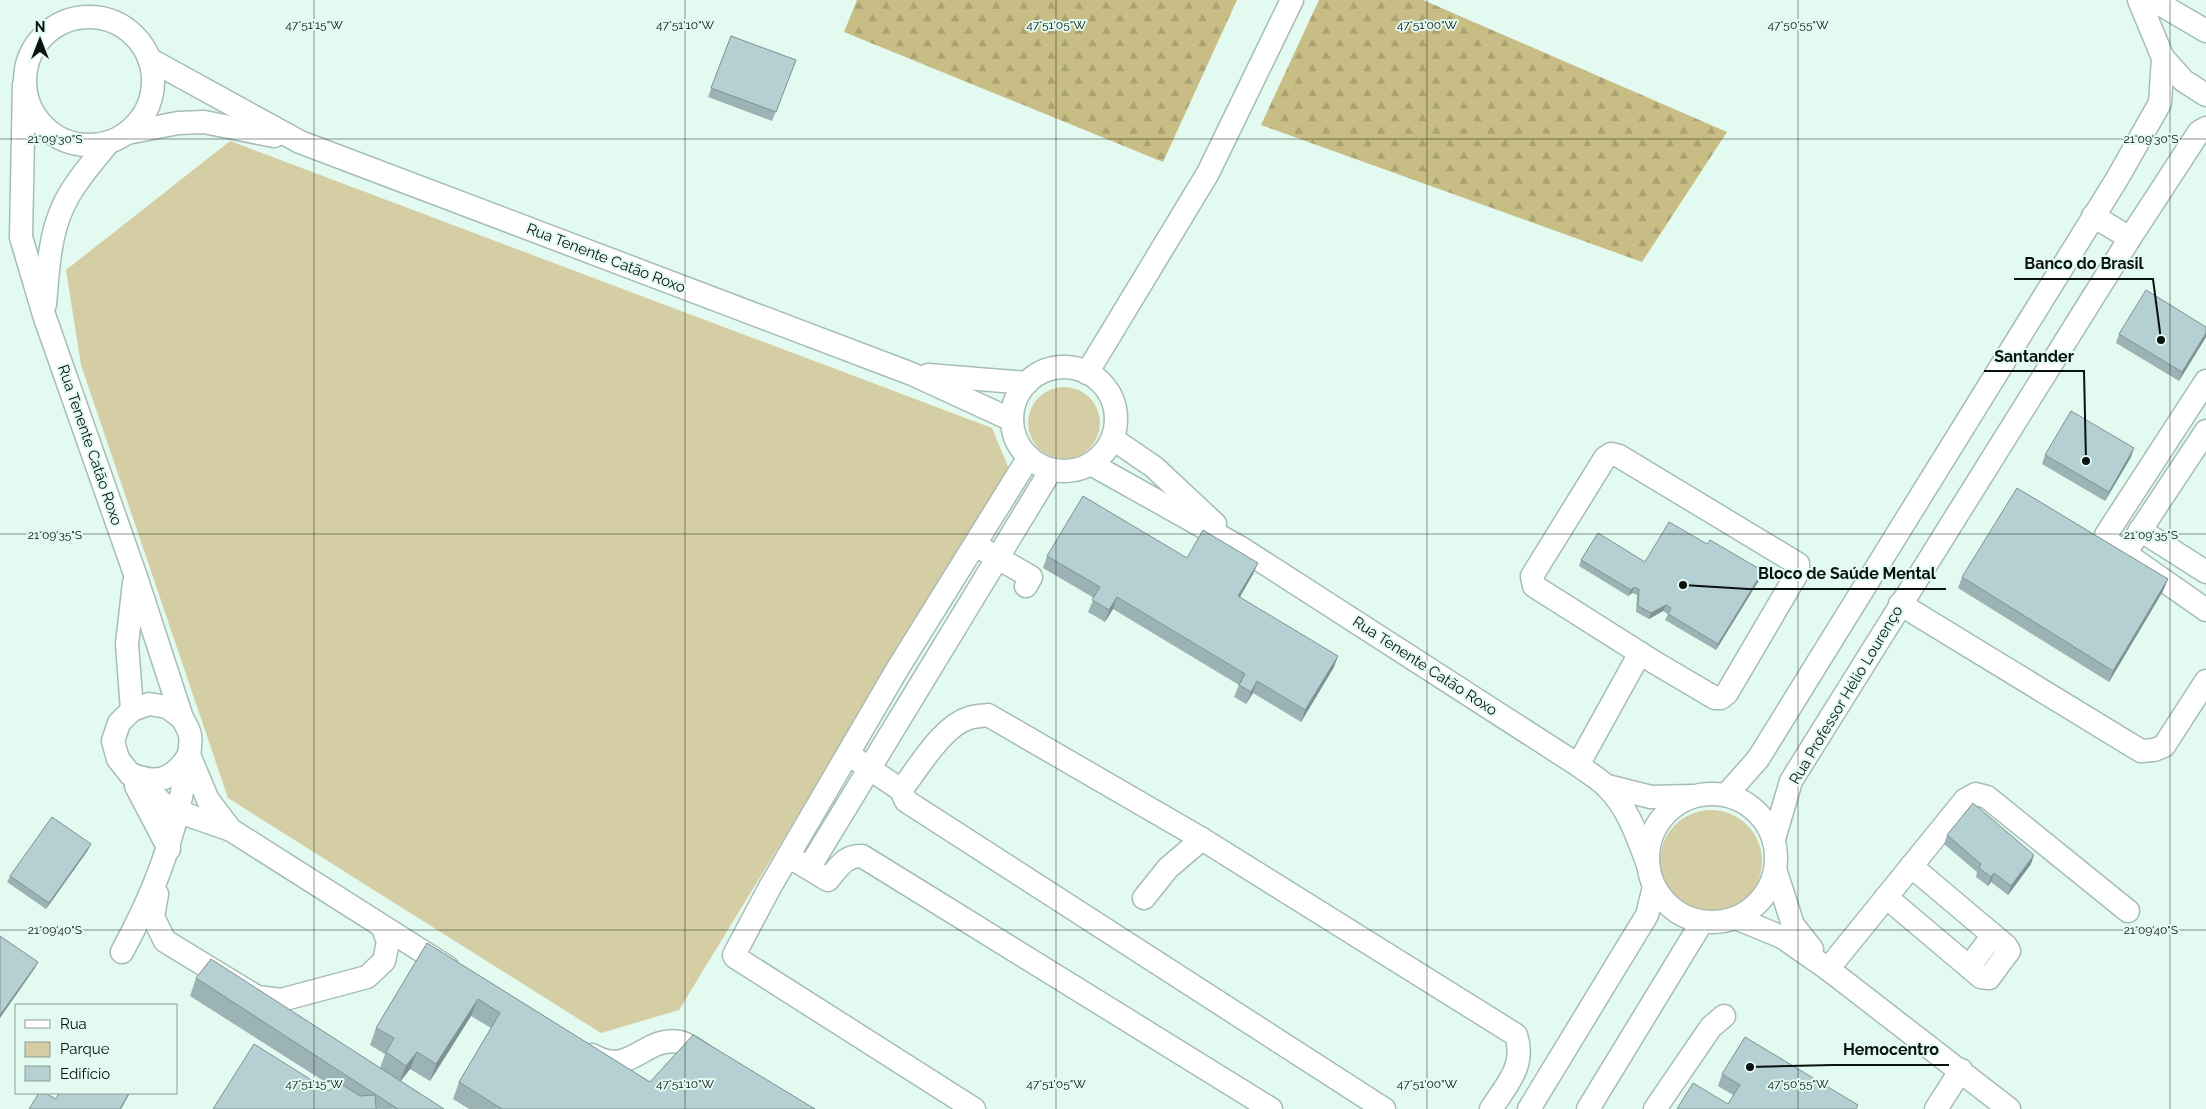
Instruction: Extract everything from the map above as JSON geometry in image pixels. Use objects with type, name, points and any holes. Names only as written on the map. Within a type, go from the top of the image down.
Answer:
[{"type":"street","points":[[1088,373],[1208,173],[1292,0]]},
{"type":"street","points":[[2139,0],[2163,58],[2184,81],[2206,95]]},
{"type":"street","points":[[2153,0],[2206,31]]},
{"type":"street","points":[[80,18],[102,18],[122,26],[138,40],[149,59],[153,79],[150,100],[142,118],[118,138],[90,145],[70,143],[52,134],[38,121],[28,104],[24,85],[26,66],[33,48],[46,33],[62,23],[80,18]]},
{"type":"street","points":[[1726,795],[1758,759],[2093,216],[2160,103],[2163,58]]},
{"type":"street","name":"Rua Tenente Catão Roxo","points":[[149,59],[300,142],[912,374],[1012,420]]},
{"type":"street","name":"Rua Tenente Catão Roxo","points":[[24,85],[21,237],[44,315],[135,574],[182,718]]},
{"type":"street","name":"Rua Tenente Catão Roxo","points":[[44,315],[52,240],[62,207],[88,168],[118,138],[178,123],[204,122],[300,142]]},
{"type":"street","name":"Rua Professor Hélio Lourenço","points":[[1774,839],[1791,781],[2130,238],[2198,132],[2206,128]]},
{"type":"street","points":[[2093,216],[2130,238]]},
{"type":"street","points":[[1056,368],[1072,368],[1088,373],[1103,384],[1113,401],[1116,420],[1113,438],[1104,453],[1091,464],[1079,469],[1051,470],[1029,457],[1020,446],[1014,434],[1012,420],[1019,394],[1027,383],[1040,373],[1056,368]]},
{"type":"street","name":"Rua Tenente Catão Roxo","points":[[912,374],[1027,383]]},
{"type":"street","points":[[2206,381],[2197,413],[2106,535],[2106,540],[2126,552],[2206,610]]},
{"type":"street","points":[[2126,552],[2206,431]]},
{"type":"street","name":"Rua Tenente Catão Roxo","points":[[1113,438],[1154,467],[1241,548]]},
{"type":"street","points":[[1611,454],[1618,456],[1798,564],[1798,572],[1727,693],[1721,698],[1715,698],[1640,653],[1534,586],[1532,581],[1532,576],[1605,458],[1611,454]]},
{"type":"street","points":[[974,1109],[735,957],[735,952],[788,856],[887,687],[1029,457]]},
{"type":"street","name":"Rua Tenente Catão Roxo","points":[[1091,464],[1241,548],[1578,765],[1606,786],[1624,810],[1638,837],[1648,865]]},
{"type":"street","points":[[809,868],[1051,470]]},
{"type":"street","points":[[2140,530],[2206,572]]},
{"type":"street","points":[[975,545],[1031,577],[1026,586]]},
{"type":"street","name":"Rua Tenente Catão Roxo","points":[[132,710],[127,644],[135,574]]},
{"type":"street","points":[[1900,604],[2140,751],[2154,750],[2166,743],[2206,681]]},
{"type":"street","points":[[931,614],[954,628]]},
{"type":"street","points":[[914,642],[937,657]]},
{"type":"street","points":[[1578,765],[1640,653]]},
{"type":"street","points":[[887,687],[910,701]]},
{"type":"street","points":[[383,928],[388,942],[384,960],[367,977],[281,1000],[257,997],[165,941],[152,917],[160,875],[178,813],[189,754],[190,735],[182,718],[167,707],[149,704],[132,710],[119,723],[114,741],[118,759],[130,774],[168,808],[178,813],[231,830],[383,928],[461,975]]},
{"type":"street","points":[[901,790],[931,751],[956,724],[969,718],[988,716],[1202,839],[1516,1035],[1520,1048],[1520,1059],[1491,1109]]},
{"type":"street","points":[[130,774],[146,780],[164,779],[180,769],[189,754]]},
{"type":"street","points":[[189,754],[208,800],[231,830]]},
{"type":"street","points":[[848,754],[901,790],[906,801],[1384,1109]]},
{"type":"street","points":[[130,774],[169,848]]},
{"type":"street","name":"Rua Tenente Catão Roxo","points":[[1606,786],[1651,797],[1697,796]]},
{"type":"street","points":[[1828,969],[1965,800],[1976,794],[1987,797],[2128,911]]},
{"type":"street","points":[[1776,872],[1768,891],[1754,907],[1736,918],[1702,922],[1683,916],[1666,904],[1654,887],[1648,865],[1650,842],[1659,822],[1676,805],[1697,796],[1726,795],[1747,804],[1764,819],[1774,839],[1776,872],[1793,926],[1828,969]]},
{"type":"street","points":[[1144,898],[1168,868],[1202,839]]},
{"type":"street","points":[[788,856],[828,880],[845,859],[853,856],[862,856],[1271,1109]]},
{"type":"street","points":[[1886,897],[1981,977],[1989,978],[2009,951],[2006,946],[1911,866]]},
{"type":"street","points":[[122,952],[160,875]]},
{"type":"street","points":[[1529,1109],[1647,915],[1654,887]]},
{"type":"street","points":[[1736,918],[1782,937],[1828,969],[2009,1109]]},
{"type":"street","points":[[1588,1109],[1702,922]]},
{"type":"street","points":[[1655,1109],[1710,1027],[1724,1016]]},
{"type":"street","points":[[576,1045],[601,1060],[619,1064],[656,1044],[681,1042],[731,1073]]},
{"type":"street","points":[[1936,1109],[1961,1070]]},
{"type":"green space","points":[[857,0],[1237,0],[1163,162],[844,32]]},
{"type":"green space","points":[[1319,0],[1423,0],[1727,132],[1642,262],[1261,125]]},
{"type":"green space","points":[[230,141],[992,428],[1009,469],[679,1010],[601,1033],[228,798],[81,365],[66,270]]},
{"type":"green space","points":[[1057,387],[1071,387],[1090,397],[1100,416],[1100,430],[1090,449],[1071,459],[1057,459],[1038,449],[1028,430],[1028,416],[1038,397]]},
{"type":"green space","points":[[1711,810],[1721,811],[1740,818],[1754,832],[1761,851],[1761,871],[1754,890],[1740,904],[1721,911],[1711,912],[1701,911],[1682,904],[1668,890],[1661,871],[1660,861],[1661,851],[1668,832],[1682,818],[1701,811]]},
{"type":"building","points":[[731,36],[796,60],[776,112],[711,88]]},
{"type":"building","points":[[2146,290],[2206,327],[2206,333],[2182,372],[2119,334]]},
{"type":"building","points":[[2071,411],[2134,448],[2109,492],[2045,455]]},
{"type":"building","points":[[2017,488],[2168,579],[2113,671],[1962,577]]},
{"type":"building","points":[[1083,496],[1187,558],[1203,530],[1258,563],[1238,596],[1338,656],[1305,710],[1257,681],[1251,692],[1239,685],[1245,674],[1117,597],[1109,610],[1092,600],[1100,587],[1047,556]]},
{"type":"building","points":[[1669,522],[1707,544],[1710,540],[1763,571],[1718,644],[1668,614],[1671,608],[1666,605],[1651,613],[1638,606],[1639,589],[1634,587],[1631,590],[1581,560],[1598,533],[1645,562]]},
{"type":"building","points":[[1973,803],[2034,855],[2011,886],[1994,873],[1991,877],[1979,868],[1981,864],[1947,835]]},
{"type":"building","points":[[52,817],[91,844],[49,903],[10,876]]},
{"type":"building","points":[[0,936],[38,962],[0,1015]]},
{"type":"building","points":[[427,943],[650,1082],[693,1035],[815,1109],[502,1109],[459,1082],[500,1013],[478,999],[436,1064],[417,1052],[406,1066],[386,1052],[394,1038],[376,1028]]},
{"type":"building","points":[[211,959],[444,1109],[398,1109],[196,978]]},
{"type":"building","points":[[1745,1037],[1858,1105],[1856,1109],[1677,1109],[1693,1083],[1728,1104],[1740,1085],[1722,1074]]},
{"type":"building","points":[[254,1044],[329,1091],[338,1082],[360,1096],[375,1095],[377,1109],[213,1109]]},
{"type":"building","points":[[38,1094],[47,1094],[56,1099],[58,1094],[128,1094],[120,1109],[29,1109]]},
{"type":"place","name":"Banco do Brasil","points":[[2161,340]]},
{"type":"place","name":"Santander","points":[[2086,461]]},
{"type":"place","name":"Bloco de Saúde Mental","points":[[1683,585]]},
{"type":"place","name":"Hemocentro","points":[[1750,1067]]}]
